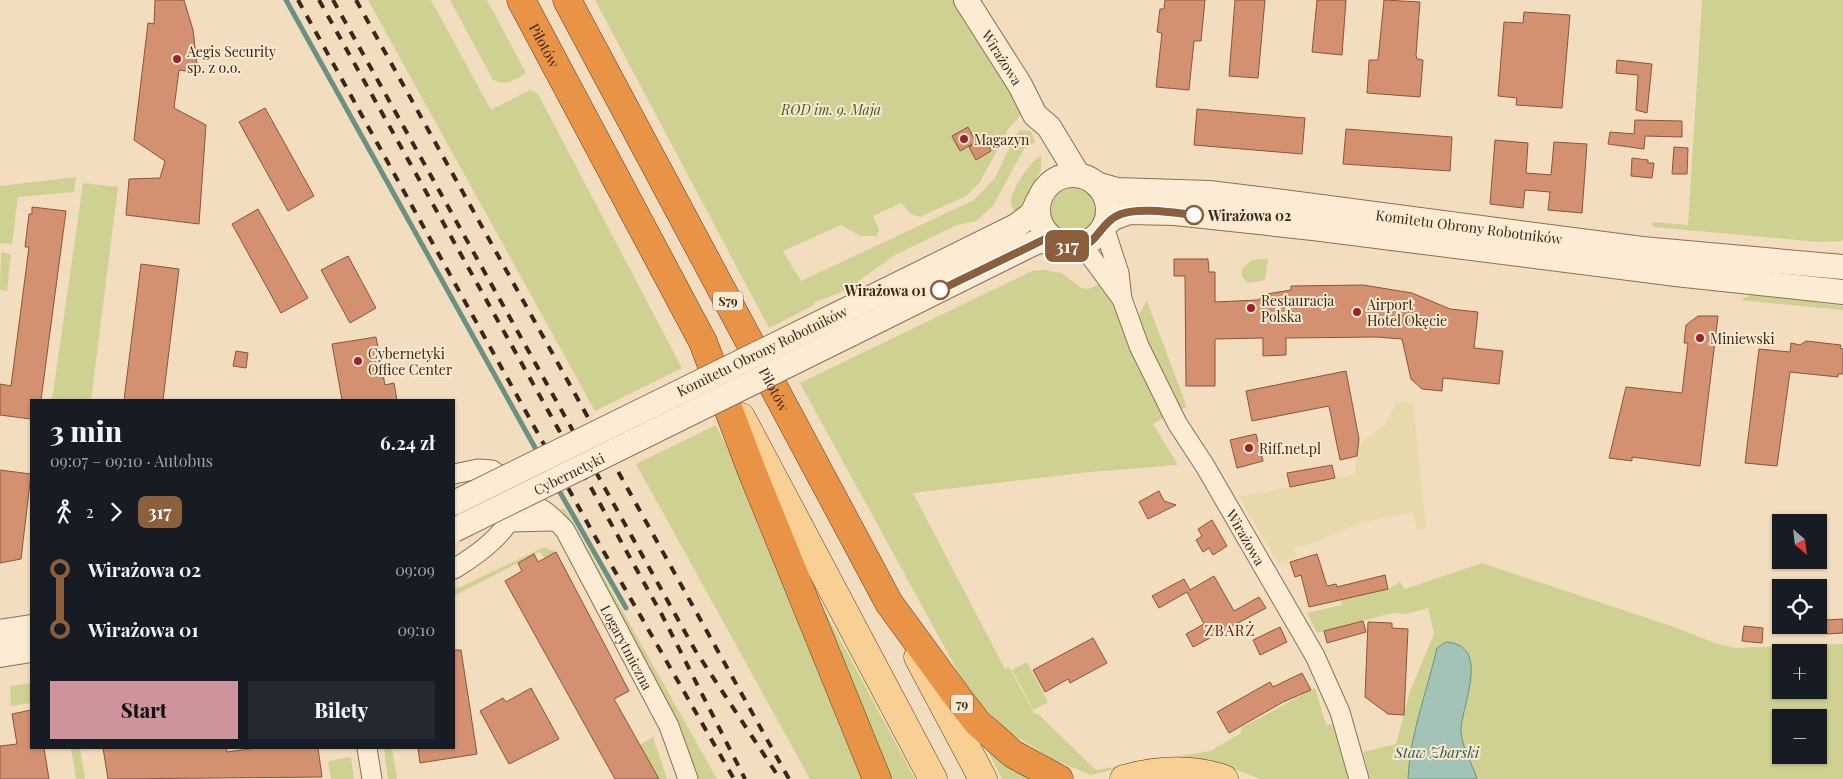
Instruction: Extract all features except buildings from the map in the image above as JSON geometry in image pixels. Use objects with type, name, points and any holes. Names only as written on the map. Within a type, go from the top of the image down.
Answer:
[{"type":"highway","name":"Pilotów","points":[[521,0],[703,342]]},
{"type":"highway","name":"Pilotów","points":[[567,0],[889,603]]},
{"type":"highway","points":[[703,342],[751,469],[877,779]]},
{"type":"highway","name":"79","points":[[889,603],[962,704],[978,723],[1013,754],[1059,779]]},
{"type":"main road","name":"Pilotów","points":[[703,342],[792,516],[933,779]]},
{"type":"main road","name":"Pilotów","points":[[889,603],[983,779]]},
{"type":"main road","points":[[1124,779],[1174,771],[1194,772],[1224,779]]},
{"type":"street","name":"Wirażowa","points":[[966,0],[1020,85],[1036,115],[1049,127],[1087,180]]},
{"type":"street","name":"Wirażowa","points":[[1036,115],[1034,124],[1050,164],[1052,180]]},
{"type":"street","points":[[1059,177],[1087,180],[1101,190],[1107,206],[1105,226],[1099,235],[1083,246],[1069,247],[1051,238],[1040,222],[1038,201],[1042,192],[1052,180],[1059,177]]},
{"type":"street","name":"Komitetu Obrony Robotników","points":[[1087,180],[1117,190],[1208,193],[1642,250],[1843,267]]},
{"type":"street","name":"Komitetu Obrony Robotników","points":[[612,425],[1016,226],[1032,214],[1038,201]]},
{"type":"street","name":"Komitetu Obrony Robotników","points":[[1105,226],[1113,218],[1129,212],[1185,214],[1304,227],[1676,274],[1843,292]]},
{"type":"street","name":"Wirażowa","points":[[1105,226],[1118,273],[1122,299],[1139,346],[1177,423],[1210,474],[1316,656],[1340,712],[1359,779]]},
{"type":"street","name":"Komitetu Obrony Robotników","points":[[623,446],[1034,243],[1051,238]]},
{"type":"street","name":"Wirażowa","points":[[1083,246],[1122,299]]},
{"type":"street","name":"Cybernetyki","points":[[455,503],[612,425]]},
{"type":"street","name":"Cybernetyki","points":[[455,530],[623,446]]},
{"type":"street","points":[[455,474],[478,469],[492,470],[507,484],[513,501],[510,522],[491,544],[455,568]]},
{"type":"street","name":"Logarytmiczna","points":[[513,501],[522,501],[548,511],[554,521],[565,530],[669,726],[688,779]]},
{"type":"street","points":[[510,522],[554,521]]},
{"type":"street","points":[[0,632],[30,627]]},
{"type":"street","points":[[0,655],[30,650]]},
{"type":"street","points":[[367,749],[372,779]]},
{"type":"shaded area","points":[[1397,401],[1413,403],[1426,528],[1417,530],[1413,512],[1363,522],[1311,544],[1294,547],[1297,557],[1278,563],[1239,497],[1355,474],[1358,445],[1385,425]]},
{"type":"green space","points":[[368,0],[431,0],[491,110],[530,90],[538,94],[682,368],[595,411]]},
{"type":"green space","points":[[450,0],[487,0],[526,73],[506,82],[493,80]]},
{"type":"green space","name":"ROD im. 9. Maja","points":[[595,0],[956,0],[1021,109],[1020,116],[1009,128],[980,182],[966,196],[920,217],[911,214],[901,203],[873,216],[879,230],[876,236],[860,236],[841,225],[783,251],[801,281],[974,200],[995,178],[1015,136],[1020,130],[1031,131],[1035,142],[1024,149],[993,206],[976,221],[957,225],[895,255],[846,290],[813,303],[814,305],[769,328]]},
{"type":"green space","points":[[1702,0],[1843,0],[1843,241],[1819,242],[1653,227],[1652,222],[1688,225]]},
{"type":"green space","points":[[1041,156],[1041,170],[1016,214],[1011,204],[1017,184],[1032,163]]},
{"type":"green space","points":[[76,177],[74,192],[18,197],[12,244],[0,243],[0,186]]},
{"type":"green space","points":[[83,183],[118,187],[91,399],[52,399]]},
{"type":"green space","points":[[1069,188],[1079,188],[1093,198],[1097,211],[1093,224],[1087,230],[1079,234],[1069,234],[1055,224],[1051,216],[1051,206],[1061,192]]},
{"type":"green space","points":[[1,252],[11,254],[7,291],[0,290]]},
{"type":"green space","points":[[1268,259],[1265,280],[1248,283],[1242,277],[1242,269],[1252,260]]},
{"type":"green space","points":[[1044,270],[1062,273],[1081,288],[1088,289],[1103,283],[1139,366],[1165,417],[1153,424],[1178,465],[1090,472],[913,493],[1005,669],[1009,667],[1034,713],[1038,714],[1096,770],[1210,751],[1241,733],[1241,728],[1315,688],[1326,725],[1332,724],[1333,726],[1348,779],[1260,779],[1232,768],[1151,761],[1091,775],[1052,759],[1006,730],[972,694],[963,681],[800,383],[1032,271]]},
{"type":"green space","points":[[1753,294],[1843,306],[1843,310],[1740,300]]},
{"type":"green space","points":[[1147,301],[1187,407],[1178,410],[1139,323],[1139,314]]},
{"type":"green space","points":[[716,425],[739,472],[867,779],[810,779],[636,464]]},
{"type":"green space","points":[[563,508],[567,512],[717,779],[699,779],[679,728],[572,524],[561,510]]},
{"type":"green space","points":[[544,547],[556,552],[545,558],[539,552],[455,595],[455,590]]},
{"type":"green space","points":[[1482,563],[1674,627],[1718,644],[1735,648],[1772,647],[1772,699],[1827,699],[1827,645],[1843,644],[1843,779],[1370,779],[1363,752],[1396,744],[1410,691],[1434,634],[1428,608],[1407,614],[1393,613],[1317,633],[1307,613],[1342,605],[1340,600],[1388,589],[1400,582],[1405,589]]},
{"type":"green space","points":[[821,604],[915,779],[888,779],[818,605]]},
{"type":"green space","points":[[1027,662],[1048,702],[1033,710],[1012,670]]},
{"type":"green space","points":[[30,683],[30,703],[11,706],[10,686]]},
{"type":"green space","points":[[653,737],[667,779],[659,779],[639,745]]},
{"type":"green space","points":[[982,740],[1039,779],[1002,779]]},
{"type":"green space","points":[[71,749],[80,749],[85,779],[76,779]]},
{"type":"green space","points":[[384,749],[392,749],[397,779],[388,779]]},
{"type":"green space","points":[[351,757],[354,779],[331,779],[328,761]]},
{"type":"water","name":"Staw Zbarski","points":[[1446,642],[1460,646],[1468,654],[1471,665],[1471,678],[1461,731],[1465,749],[1477,779],[1408,779],[1415,729],[1437,648]]},
{"type":"waterway","points":[[286,0],[538,453]]},
{"type":"waterway","points":[[557,487],[626,608]]},
{"type":"railway","points":[[298,0],[593,533],[734,779]]},
{"type":"railway","points":[[319,0],[662,615],[745,779]]},
{"type":"railway","points":[[333,0],[695,650],[780,779]]},
{"type":"railway","points":[[356,0],[789,779]]},
{"type":"bus line","name":"317","points":[[940,290],[1043,240],[1051,238],[1069,247],[1083,246],[1099,235],[1106,224],[1113,218],[1121,214],[1143,212],[1194,215]]},
{"type":"place","name":"Aegis Security sp. z o.o.","points":[[177,59]]},
{"type":"place","name":"Magazyn","points":[[964,139]]},
{"type":"place","name":"Wirażowa 02","points":[[1194,215]]},
{"type":"place","name":"Wirażowa 01","points":[[940,290]]},
{"type":"place","name":"Restauracja Polska","points":[[1251,308]]},
{"type":"place","name":"Airport Hotel Okęcie","points":[[1357,312]]},
{"type":"place","name":"Miniewski","points":[[1700,338]]},
{"type":"place","name":"Cybernetyki Office Center","points":[[358,361]]},
{"type":"place","name":"Riff.net.pl","points":[[1249,448]]},
{"type":"district","name":"ZBARŻ","points":[[1230,630]]}]
